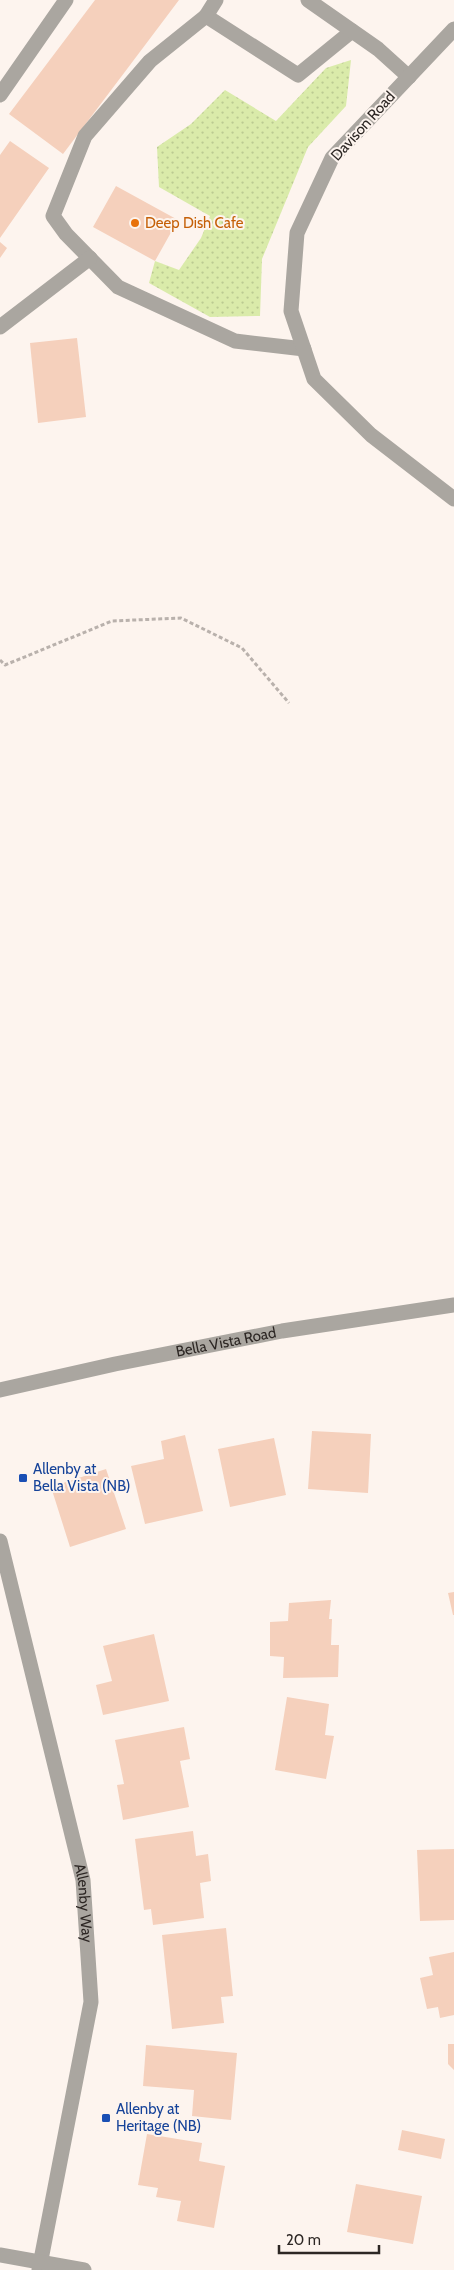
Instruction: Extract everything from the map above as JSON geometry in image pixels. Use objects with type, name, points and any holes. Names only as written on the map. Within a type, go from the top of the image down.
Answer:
[{"type":"street","points":[[0,94],[66,0]]},
{"type":"street","points":[[216,0],[206,16],[150,61],[85,136],[53,216],[66,234],[118,287],[235,341],[304,349]]},
{"type":"street","points":[[308,0],[378,49],[409,76]]},
{"type":"street","points":[[206,16],[298,75],[352,31]]},
{"type":"street","name":"Davison Road","points":[[454,29],[332,158],[297,233],[291,311],[314,379],[371,435],[454,499]]},
{"type":"street","points":[[0,327],[90,258]]},
{"type":"street","name":"Bella Vista Road","points":[[0,1390],[115,1364],[282,1331],[454,1305]]},
{"type":"street","name":"Allenby Way","points":[[0,1541],[84,1880],[91,2002],[40,2266]]},
{"type":"street","points":[[0,2255],[40,2266],[84,2270]]},
{"type":"path","points":[[0,669],[5,665],[112,621],[181,618],[242,648],[289,703]]},
{"type":"path","points":[[0,660],[5,665]]},
{"type":"green space","points":[[351,60],[346,106],[308,147],[262,259],[260,316],[210,317],[149,283],[155,261],[179,270],[201,238],[210,216],[159,187],[157,147],[191,124],[225,90],[276,121],[326,68]]},
{"type":"building","points":[[95,0],[179,0],[63,154],[9,114]]},
{"type":"building","points":[[10,141],[49,168],[0,238],[0,155]]},
{"type":"building","name":"Deep Dish Cafe","points":[[116,186],[178,220],[155,261],[93,227]]},
{"type":"building","points":[[0,242],[7,248],[0,258]]},
{"type":"building","points":[[77,338],[86,417],[38,423],[30,343]]},
{"type":"building","points":[[312,1431],[371,1434],[368,1493],[308,1489]]},
{"type":"building","points":[[185,1435],[203,1511],[145,1524],[131,1466],[164,1459],[161,1441]]},
{"type":"building","points":[[274,1438],[286,1495],[230,1507],[218,1449]]},
{"type":"building","points":[[106,1469],[126,1529],[70,1547],[51,1487]]},
{"type":"building","points":[[454,1592],[454,1615],[453,1615],[448,1593]]},
{"type":"building","points":[[331,1600],[329,1619],[332,1619],[331,1645],[339,1645],[338,1677],[283,1678],[284,1657],[270,1656],[270,1622],[288,1621],[289,1603]]},
{"type":"building","points":[[154,1634],[169,1701],[103,1715],[96,1685],[112,1681],[103,1646]]},
{"type":"building","points":[[287,1697],[329,1704],[325,1735],[334,1736],[326,1779],[275,1770]]},
{"type":"building","points":[[184,1727],[190,1759],[180,1761],[189,1807],[123,1820],[117,1785],[124,1784],[115,1740]]},
{"type":"building","points":[[193,1831],[196,1856],[208,1854],[211,1881],[200,1883],[204,1918],[153,1925],[151,1909],[144,1910],[135,1839]]},
{"type":"building","points":[[454,1849],[454,1920],[420,1921],[417,1850]]},
{"type":"building","points":[[226,1928],[233,1996],[221,1997],[224,2023],[172,2029],[162,1935]]},
{"type":"building","points":[[454,1952],[454,2015],[440,2018],[438,2007],[427,2009],[420,1978],[433,1975],[429,1957]]},
{"type":"building","points":[[448,2044],[454,2044],[454,2070],[448,2064]]},
{"type":"building","points":[[146,2045],[237,2053],[231,2120],[192,2116],[194,2090],[143,2086]]},
{"type":"building","points":[[402,2130],[445,2139],[441,2159],[398,2150]]},
{"type":"building","points":[[147,2134],[202,2143],[199,2161],[225,2166],[214,2228],[177,2221],[181,2201],[156,2197],[158,2188],[138,2185]]},
{"type":"building","points":[[356,2184],[422,2196],[413,2244],[347,2232]]},
{"type":"place","name":"Deep Dish Cafe","points":[[135,223]]},
{"type":"place","name":"Allenby at Bella Vista (NB)","points":[[23,1478]]},
{"type":"place","name":"Allenby at Heritage (NB)","points":[[106,2118]]}]
